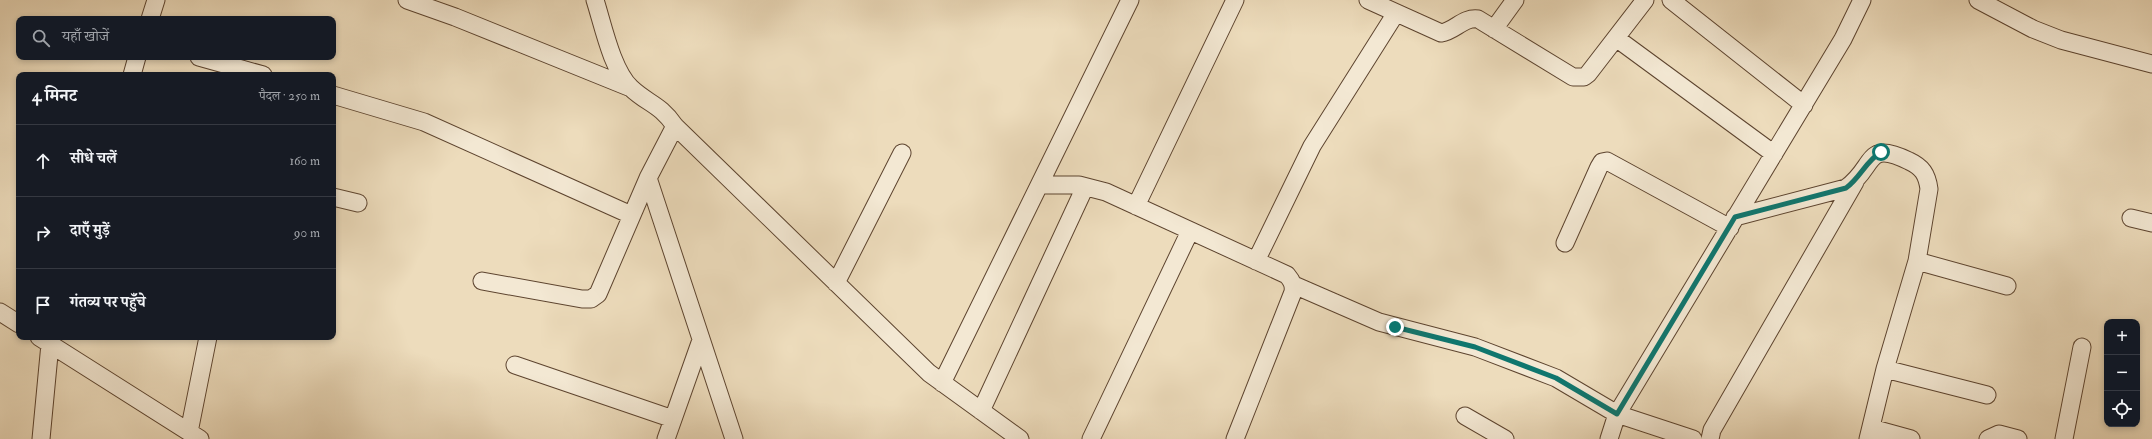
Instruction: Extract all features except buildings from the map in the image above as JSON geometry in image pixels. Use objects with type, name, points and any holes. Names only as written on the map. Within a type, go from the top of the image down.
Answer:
[{"type":"street","points":[[151,16],[156,0]]},
{"type":"street","points":[[407,0],[455,17],[631,88],[664,111],[674,126],[916,361],[942,382],[1020,439]]},
{"type":"street","points":[[595,0],[616,64],[631,88]]},
{"type":"street","points":[[942,382],[1130,0]]},
{"type":"street","points":[[1136,206],[1235,0]]},
{"type":"street","points":[[1368,0],[1441,33],[1446,32],[1466,20],[1472,18],[1478,19],[1573,77],[1579,78],[1588,74],[1645,0]]},
{"type":"street","points":[[1494,29],[1515,0]]},
{"type":"street","points":[[1609,439],[1617,414],[1804,105],[1843,39],[1862,0]]},
{"type":"street","points":[[1978,0],[2033,29],[2061,40],[2152,64]]},
{"type":"street","points":[[1678,2],[1804,105]]},
{"type":"street","points":[[1256,261],[1312,146],[1396,13]]},
{"type":"street","points":[[1616,38],[1774,154]]},
{"type":"street","points":[[133,72],[136,60]]},
{"type":"street","points":[[210,60],[252,72]]},
{"type":"street","points":[[336,96],[424,122],[631,215]]},
{"type":"street","points":[[482,281],[582,299],[591,299],[598,294],[631,215],[674,126]]},
{"type":"street","points":[[1710,439],[1712,430],[1855,182],[1872,157],[1881,152],[1892,153],[1920,166],[1927,177],[1929,189],[1917,261],[1885,369],[1870,434],[1911,439]]},
{"type":"street","points":[[836,283],[902,153]]},
{"type":"street","points":[[1565,244],[1598,167],[1602,162],[1607,161],[1732,223],[1846,188],[1855,182]]},
{"type":"street","points":[[648,178],[734,439]]},
{"type":"street","points":[[1040,185],[1085,187],[1106,192],[1287,275],[1294,285],[1379,322],[1475,347],[1556,378],[1617,414],[1693,439]]},
{"type":"street","points":[[981,411],[1085,187]]},
{"type":"street","points":[[336,198],[358,203]]},
{"type":"street","points":[[2131,218],[2152,223]]},
{"type":"street","points":[[1091,439],[1190,231]]},
{"type":"street","points":[[1917,261],[2007,286]]},
{"type":"street","points":[[1235,439],[1293,292],[1294,285]]},
{"type":"street","points":[[0,312],[16,322]]},
{"type":"street","points":[[41,439],[46,340],[194,435],[208,340]]},
{"type":"street","points":[[666,439],[701,340]]},
{"type":"street","points":[[2064,439],[2082,347]]},
{"type":"street","points":[[515,365],[673,419]]},
{"type":"street","points":[[1885,369],[1987,395]]},
{"type":"street","points":[[1465,416],[1505,439]]},
{"type":"street","points":[[1988,439],[1999,434],[2018,439]]},
{"type":"route","points":[[1395,327],[1475,347],[1556,378],[1617,414],[1730,228],[1735,217],[1846,188],[1855,182],[1872,157],[1881,152]]}]
